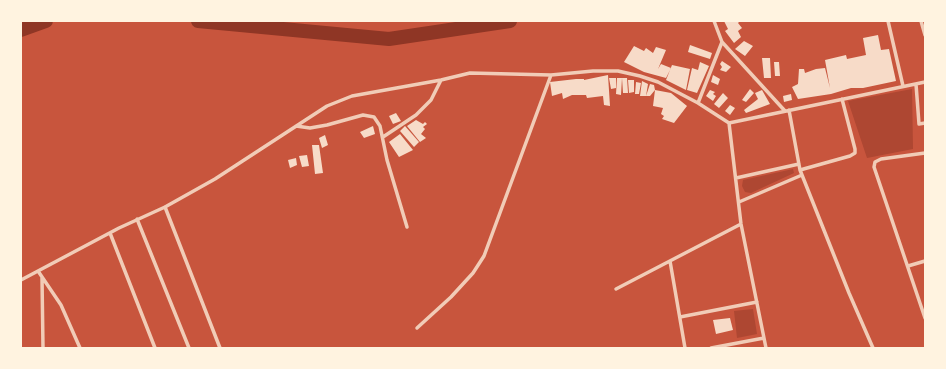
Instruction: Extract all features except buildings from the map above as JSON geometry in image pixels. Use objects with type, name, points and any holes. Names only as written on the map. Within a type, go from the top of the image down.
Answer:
[{"type":"street","points":[[714,21],[722,42],[787,110],[800,170],[849,293],[873,348]]},
{"type":"street","points":[[888,21],[903,86]]},
{"type":"street","points":[[921,21],[925,35]]},
{"type":"street","points":[[698,103],[722,42]]},
{"type":"street","points":[[21,280],[137,219],[165,207],[215,179],[327,106],[352,96],[441,80],[470,73],[551,75],[593,71],[618,71],[658,82],[698,103],[729,123],[925,82]]},
{"type":"street","points":[[417,328],[451,297],[473,273],[484,256],[551,75]]},
{"type":"street","points":[[383,137],[416,115],[431,100],[441,80]]},
{"type":"street","points":[[916,84],[919,124],[925,123]]},
{"type":"street","points":[[800,170],[850,156],[855,152],[842,99]]},
{"type":"street","points":[[296,126],[310,128],[363,115],[370,115],[374,117],[380,126],[387,160],[407,227]]},
{"type":"street","points":[[729,123],[741,224],[766,348]]},
{"type":"street","points":[[925,153],[881,159],[874,162],[874,167],[925,318]]},
{"type":"street","points":[[736,178],[799,164]]},
{"type":"street","points":[[739,202],[802,175]]},
{"type":"street","points":[[165,207],[220,348]]},
{"type":"street","points":[[137,219],[188,348]]},
{"type":"street","points":[[616,289],[741,224]]},
{"type":"street","points":[[110,233],[155,348]]},
{"type":"street","points":[[670,261],[685,348]]},
{"type":"street","points":[[908,266],[925,261]]},
{"type":"street","points":[[38,271],[61,305],[80,348]]},
{"type":"street","points":[[42,277],[43,348]]},
{"type":"street","points":[[680,317],[757,302]]},
{"type":"street","points":[[711,348],[764,338]]},
{"type":"shaded area","points":[[912,89],[913,149],[867,158],[848,101]]},
{"type":"shaded area","points":[[793,169],[794,173],[751,193],[745,192],[742,186],[743,180]]},
{"type":"shaded area","points":[[753,309],[757,334],[737,338],[734,311]]},
{"type":"waterway","points":[[21,30],[46,21]]},
{"type":"waterway","points":[[198,21],[389,39],[510,21]]}]
